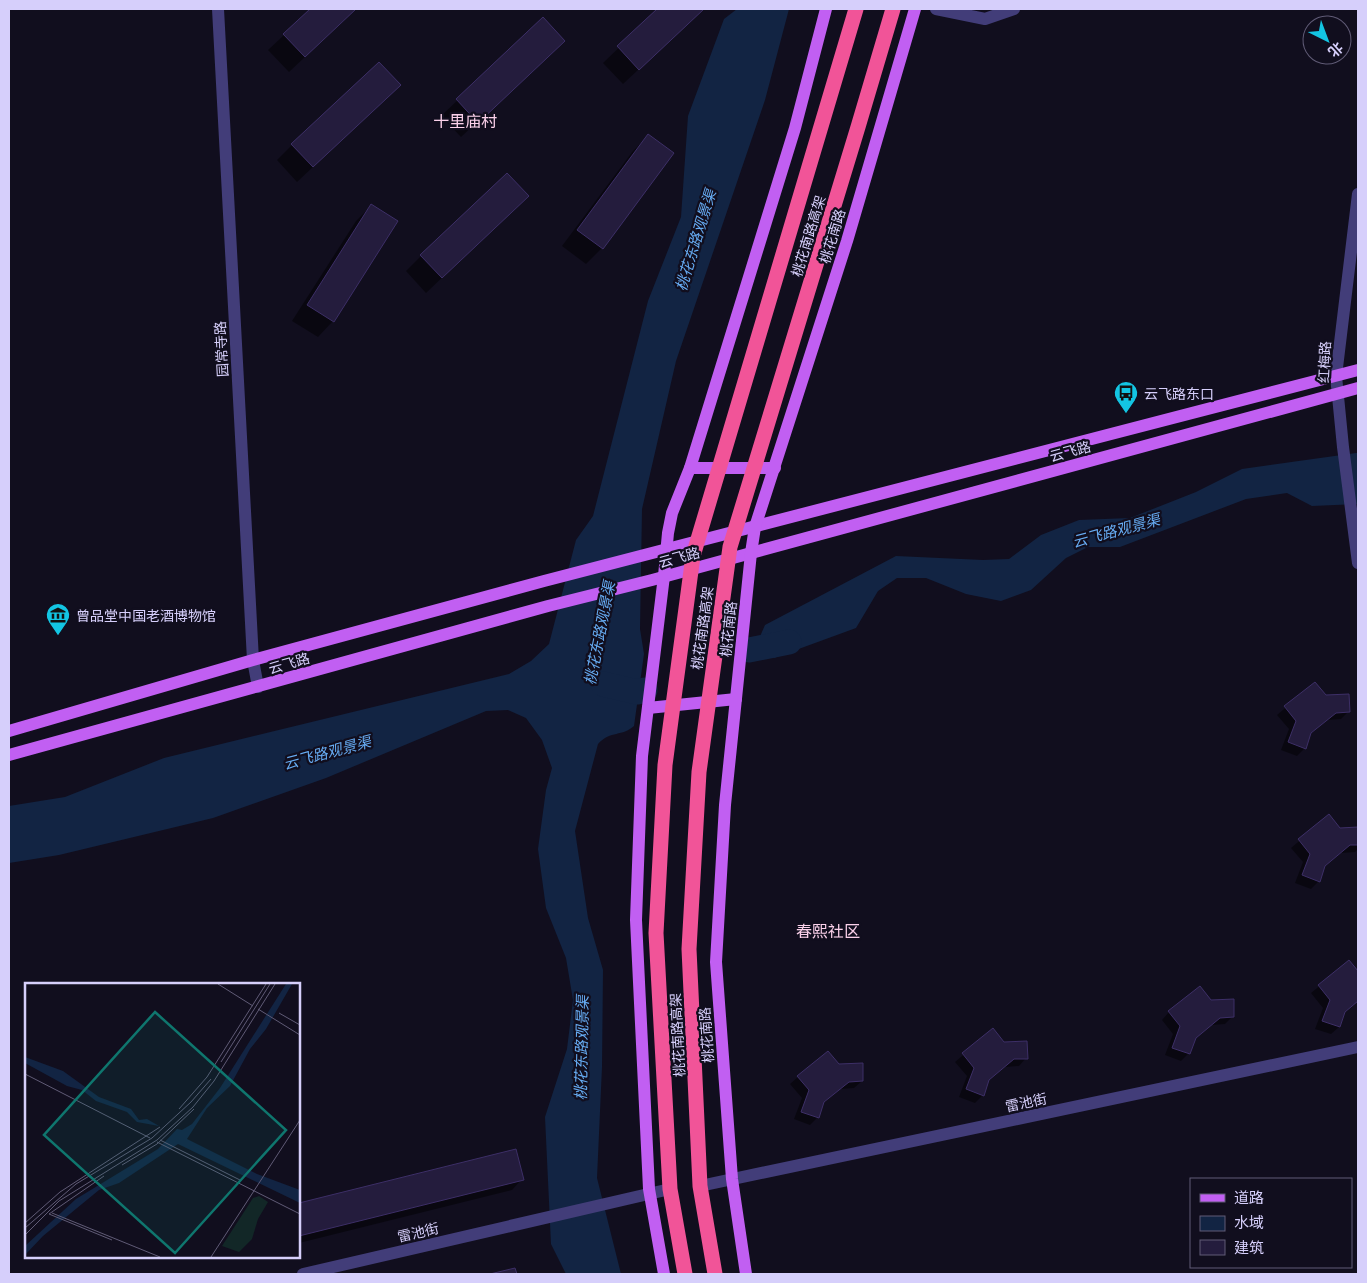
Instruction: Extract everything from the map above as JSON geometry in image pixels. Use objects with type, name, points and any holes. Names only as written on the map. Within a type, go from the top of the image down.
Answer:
[{"type":"highway","name":"桃花南路高架","points":[[685,1274],[670,1189],[656,933],[665,764],[693,556],[856,9]]},
{"type":"highway","name":"桃花南路高架","points":[[715,1274],[700,1186],[689,949],[699,772],[730,547],[893,9]]},
{"type":"main road","points":[[664,1274],[650,1193],[636,920],[642,756],[648,708],[660,552],[672,513],[690,468],[795,128],[826,9]]},
{"type":"main road","name":"桃花南路","points":[[746,1274],[732,1179],[716,962],[725,805],[751,553],[755,527],[847,241],[915,9]]},
{"type":"main road","name":"云飞路","points":[[9,731],[253,660],[544,581],[1358,370]]},
{"type":"main road","name":"云飞路","points":[[9,755],[258,688],[548,606],[751,553],[1358,388]]},
{"type":"main road","points":[[690,468],[775,468]]},
{"type":"main road","points":[[648,708],[736,699]]},
{"type":"street","name":"园常寺路","points":[[218,9],[253,660],[258,688]]},
{"type":"street","points":[[936,9],[985,18],[1014,9]]},
{"type":"street","name":"红梅路","points":[[1358,194],[1336,376],[1358,563]]},
{"type":"street","name":"雷池街","points":[[700,1186],[1358,1047]]},
{"type":"street","name":"雷池街","points":[[303,1274],[670,1189]]},
{"type":"water","name":"桃花东路观景渠","points":[[737,9],[789,9],[765,100],[676,361],[642,509],[640,629],[644,654],[634,726],[607,737],[598,744],[575,831],[588,918],[603,970],[602,1067],[597,1178],[621,1274],[566,1274],[551,1244],[545,1117],[567,1049],[573,1000],[566,958],[546,908],[538,849],[546,790],[552,768],[542,740],[526,718],[508,710],[486,711],[326,778],[213,818],[59,855],[9,863],[9,806],[65,797],[164,758],[509,674],[531,661],[549,644],[576,540],[593,516],[648,301],[681,217],[688,116],[724,19]]},
{"type":"water","points":[[1358,453],[1358,504],[1312,506],[1287,493],[1246,499],[1120,547],[1088,547],[1066,558],[1031,590],[1001,601],[966,594],[926,578],[897,578],[878,591],[856,628],[774,658],[755,648],[765,625],[896,556],[983,560],[1009,559],[1041,535],[1079,520],[1130,518],[1196,492],[1242,469]]},
{"type":"building","points":[[310,9],[356,9],[305,57],[283,34]]},
{"type":"building","points":[[657,9],[704,9],[639,70],[617,46]]},
{"type":"building","points":[[543,17],[565,41],[478,123],[456,99]]},
{"type":"building","points":[[379,62],[401,85],[313,167],[291,144]]},
{"type":"building","points":[[648,134],[674,153],[603,249],[577,230]]},
{"type":"building","points":[[507,173],[529,196],[442,278],[420,255]]},
{"type":"building","points":[[371,204],[398,221],[334,322],[307,305]]},
{"type":"building","points":[[1315,682],[1326,695],[1349,694],[1350,712],[1336,713],[1311,733],[1306,749],[1288,742],[1296,721],[1284,706]]},
{"type":"building","points":[[1329,814],[1340,828],[1358,827],[1358,845],[1350,845],[1325,866],[1320,882],[1302,875],[1310,854],[1298,839]]},
{"type":"building","points":[[1349,960],[1358,971],[1358,1001],[1345,1012],[1340,1027],[1322,1021],[1330,1000],[1318,985]]},
{"type":"building","points":[[1200,986],[1211,1000],[1234,999],[1234,1017],[1220,1018],[1196,1038],[1190,1054],[1172,1048],[1180,1026],[1168,1011]]},
{"type":"building","points":[[993,1028],[1004,1042],[1027,1041],[1028,1059],[1014,1059],[989,1080],[984,1096],[966,1089],[974,1068],[962,1053]]},
{"type":"building","points":[[828,1051],[839,1064],[863,1063],[863,1081],[849,1082],[824,1102],[819,1118],[801,1112],[809,1090],[797,1076]]},
{"type":"building","points":[[516,1149],[524,1180],[300,1236],[300,1203]]},
{"type":"building","points":[[515,1268],[517,1274],[490,1274]]},
{"type":"waterway","name":"云飞路观景渠","points":[[749,650],[789,642]]},
{"type":"waterway","name":"云飞路观景渠","points":[[603,684],[637,692],[645,690]]},
{"type":"place","name":"云飞路东口","points":[[1126,414]]},
{"type":"place","name":"曾品堂中国老酒博物馆","points":[[58,636]]},
{"type":"district","name":"十里庙村","points":[[465,121]]},
{"type":"district","name":"春熙社区","points":[[828,931]]}]
